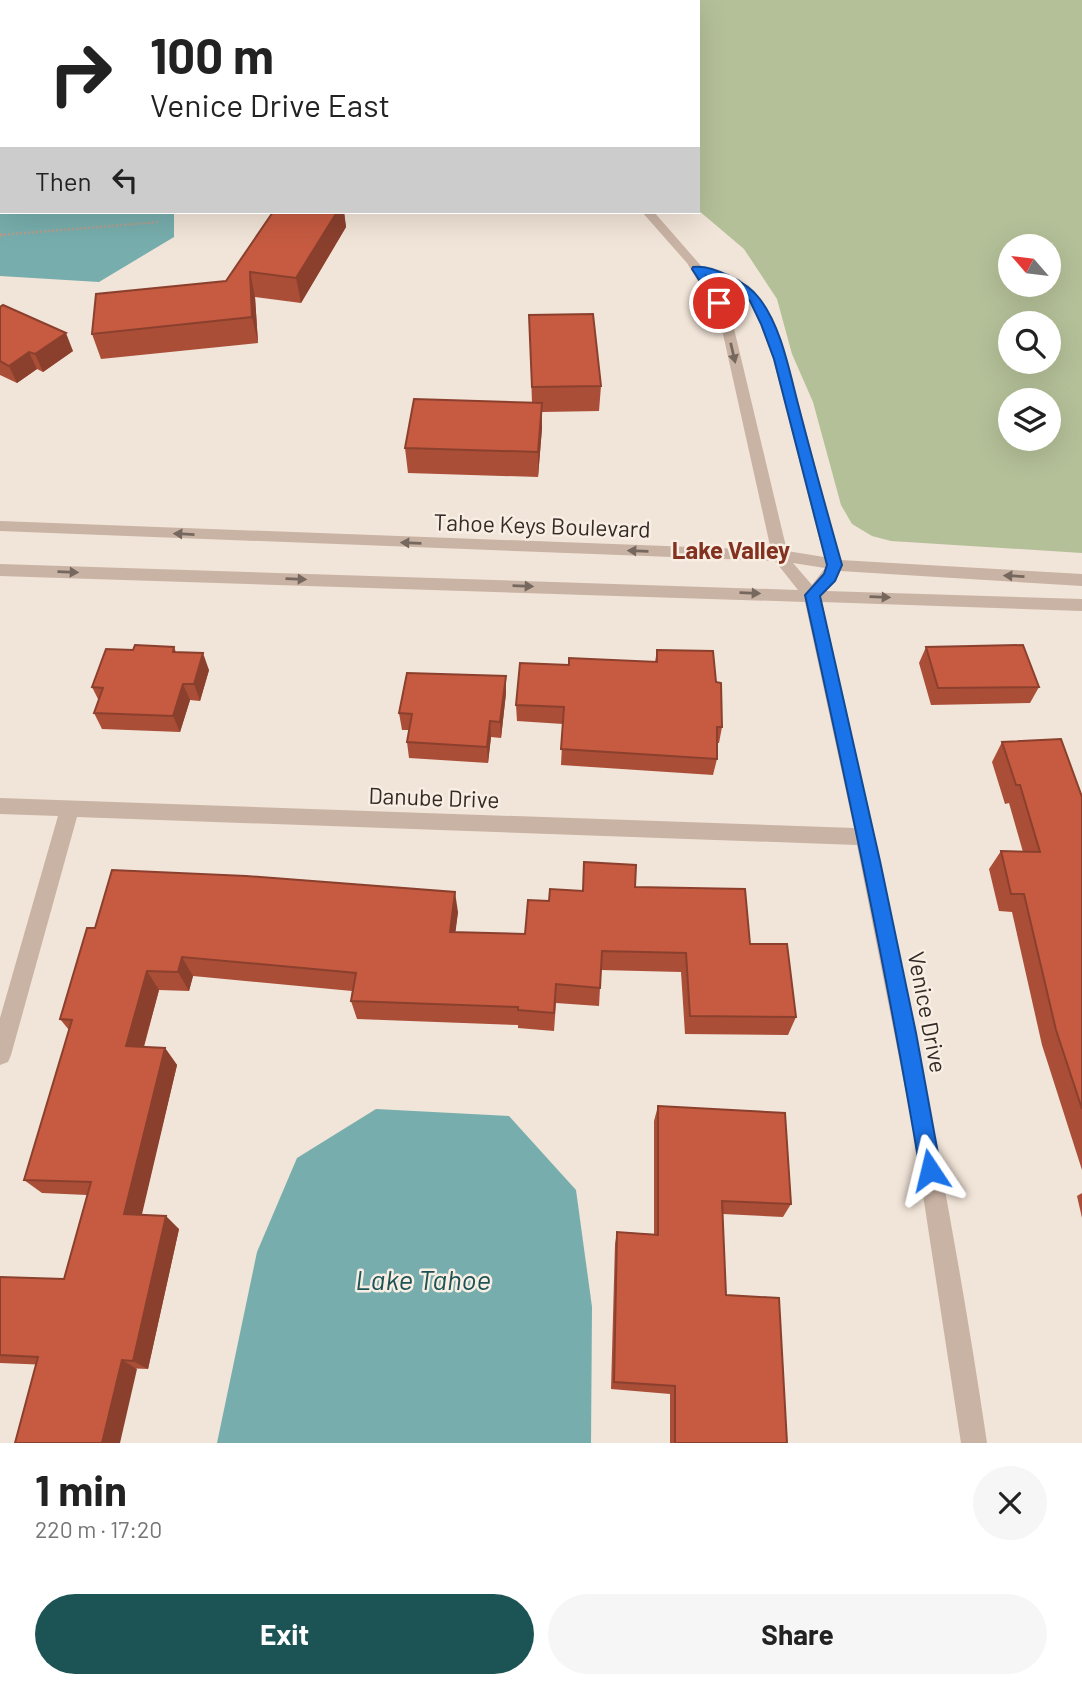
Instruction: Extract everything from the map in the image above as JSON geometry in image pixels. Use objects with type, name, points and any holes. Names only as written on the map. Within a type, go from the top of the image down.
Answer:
[{"type":"street","points":[[650,214],[670,233],[713,289],[725,316],[780,556],[812,595]]},
{"type":"street","points":[[697,269],[735,282],[755,299],[780,359],[834,565],[830,577],[812,595]]},
{"type":"street","name":"Tahoe Keys Boulevard","points":[[0,526],[780,556],[834,565],[1082,580]]},
{"type":"street","points":[[0,570],[1082,605]]},
{"type":"street","name":"Venice Drive","points":[[812,595],[867,837],[907,1033],[963,1360],[974,1443]]},
{"type":"street","name":"Danube Drive","points":[[0,806],[867,837]]},
{"type":"street","points":[[0,1055],[71,808]]},
{"type":"path","points":[[0,234],[159,222]]},
{"type":"green space","points":[[700,0],[1082,0],[1082,553],[891,541],[872,536],[852,524],[841,505],[813,402],[792,354],[777,299],[744,249],[700,212]]},
{"type":"water","points":[[0,214],[174,214],[174,237],[99,282],[0,276]]},
{"type":"water","name":"Lake Tahoe","points":[[376,1109],[509,1116],[576,1190],[592,1307],[591,1443],[217,1443],[257,1252],[297,1158]]},
{"type":"building","points":[[272,214],[336,214],[296,278],[250,272],[252,317],[92,334],[96,294],[226,281]]},
{"type":"building","points":[[3,305],[66,333],[35,354],[29,352],[9,366],[0,361],[0,307]]},
{"type":"building","points":[[593,314],[601,386],[532,387],[529,315]]},
{"type":"building","points":[[414,399],[542,403],[538,452],[405,448]]},
{"type":"building","points":[[135,645],[174,647],[173,652],[203,653],[194,684],[183,684],[173,716],[94,713],[103,688],[92,687],[106,649],[133,650]]},
{"type":"building","points":[[1023,645],[1039,687],[938,688],[926,647]]},
{"type":"building","points":[[657,650],[713,651],[716,682],[721,683],[722,727],[717,727],[717,759],[561,749],[564,707],[516,705],[520,663],[569,665],[569,658],[657,662]]},
{"type":"building","points":[[407,673],[506,676],[500,722],[490,721],[487,747],[407,742],[412,714],[399,713]]},
{"type":"building","points":[[1061,739],[1082,797],[1082,1109],[1056,1030],[1024,894],[1011,894],[1001,851],[1040,852],[1020,785],[1016,785],[1002,742]]},
{"type":"building","points":[[584,862],[636,865],[635,887],[745,889],[750,944],[787,944],[796,1017],[690,1016],[686,953],[602,951],[600,988],[556,984],[554,1013],[518,1010],[518,1007],[351,1001],[356,973],[182,957],[178,972],[147,971],[126,1046],[165,1048],[124,1214],[166,1216],[133,1361],[122,1360],[102,1443],[15,1443],[38,1357],[0,1355],[0,1277],[64,1279],[91,1182],[24,1180],[72,1020],[60,1019],[87,928],[95,928],[112,870],[246,876],[455,892],[450,932],[525,934],[528,900],[549,901],[550,889],[583,891]]},
{"type":"building","points":[[658,1106],[785,1113],[791,1204],[722,1201],[726,1295],[779,1298],[787,1443],[675,1443],[675,1386],[614,1382],[617,1232],[658,1235]]},
{"type":"district","name":"Lake Valley","points":[[731,549]]},
{"type":"route","points":[[719,303],[713,289],[697,269],[735,282],[755,299],[767,324],[780,359],[834,565],[830,577],[820,590],[812,595],[872,861],[907,1033],[930,1170]]}]
